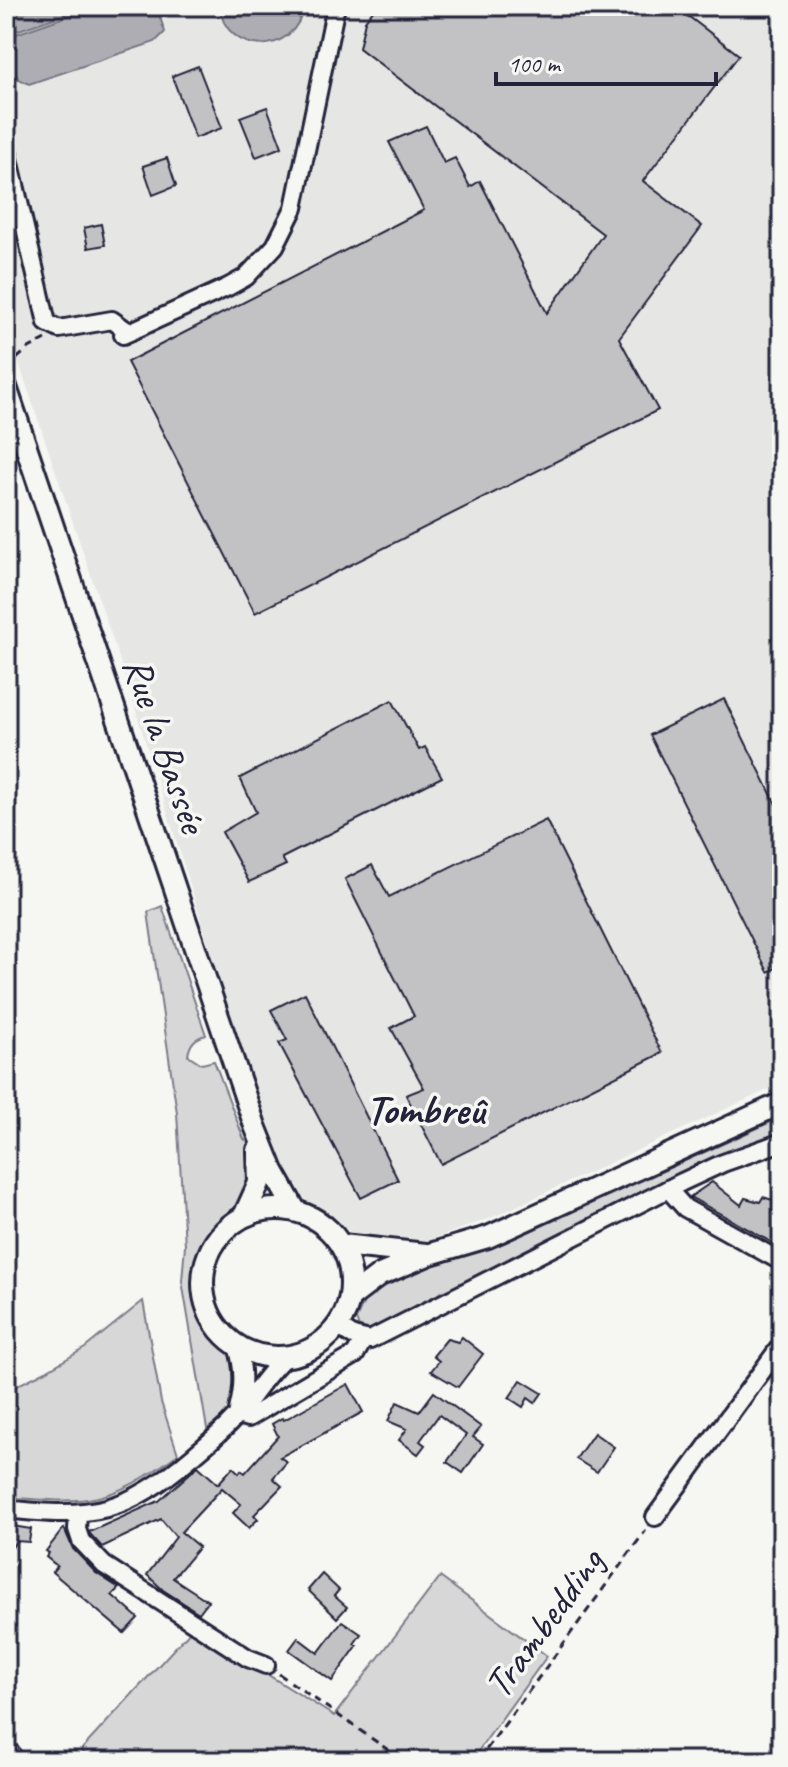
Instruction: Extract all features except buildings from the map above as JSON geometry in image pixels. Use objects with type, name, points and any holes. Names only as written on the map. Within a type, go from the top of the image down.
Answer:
[{"type":"main road","name":"Rue la Bassée","points":[[6,387],[255,1126],[273,1171],[295,1210]]},
{"type":"main road","points":[[351,1297],[380,1275],[430,1254],[488,1237],[782,1103]]},
{"type":"main road","name":"Rue la Bassée","points":[[244,1216],[259,1183],[255,1126]]},
{"type":"main road","points":[[272,1209],[295,1210],[319,1221],[342,1245],[350,1264],[351,1297],[338,1326],[318,1345],[301,1354],[285,1357],[260,1355],[237,1346],[214,1322],[204,1297],[205,1264],[216,1241],[244,1216],[272,1209]]},
{"type":"main road","points":[[342,1245],[430,1254]]},
{"type":"street","points":[[6,146],[47,323],[59,329],[112,320],[126,333],[246,277],[275,246],[294,208],[336,6]]},
{"type":"street","points":[[338,1326],[353,1336],[370,1340],[668,1189],[723,1163],[782,1142]]},
{"type":"street","points":[[668,1189],[685,1208],[782,1262]]},
{"type":"street","points":[[237,1415],[248,1418],[355,1355],[364,1339]]},
{"type":"street","points":[[655,1517],[782,1344]]},
{"type":"street","points":[[237,1346],[244,1385],[237,1415]]},
{"type":"street","points":[[6,1509],[56,1515],[78,1514],[109,1508],[140,1496],[179,1468],[237,1415],[265,1376],[285,1357]]},
{"type":"street","points":[[78,1514],[77,1529],[81,1541],[104,1565],[248,1658],[266,1665]]},
{"type":"path","points":[[6,368],[59,329]]},
{"type":"path","name":"Trambedding","points":[[478,1761],[655,1517]]},
{"type":"path","points":[[266,1665],[404,1761]]},
{"type":"shaded area","points":[[6,6],[782,6],[782,1083],[491,1218],[416,1245],[368,1245],[295,1192],[278,1167],[124,673],[6,325]]},
{"type":"shaded area","points":[[6,6],[89,6],[16,31],[6,28]]},
{"type":"shaded area","points":[[96,6],[156,6],[165,32],[155,42],[29,84],[18,79],[9,52],[10,36]]},
{"type":"shaded area","points":[[219,6],[304,6],[298,23],[288,35],[261,45],[234,35],[225,23]]},
{"type":"shaded area","points":[[162,906],[206,1035],[193,1042],[188,1055],[202,1064],[214,1061],[244,1139],[249,1142],[255,1170],[247,1197],[209,1232],[194,1269],[193,1284],[203,1320],[211,1333],[232,1353],[236,1362],[236,1396],[229,1412],[207,1429],[182,1281],[185,1245],[177,1113],[148,912]]},
{"type":"shaded area","points":[[782,1117],[782,1136],[372,1332],[359,1327],[356,1319],[366,1297],[375,1288],[426,1263],[441,1263],[506,1242]]},
{"type":"shaded area","points":[[143,1301],[161,1402],[178,1454],[134,1483],[97,1497],[58,1500],[6,1497],[6,1391],[85,1348]]},
{"type":"shaded area","points":[[440,1577],[547,1656],[471,1761],[76,1761],[85,1754],[81,1750],[193,1628],[334,1716]]},
{"type":"district","name":"Tombreû","points":[[425,1109]]}]
